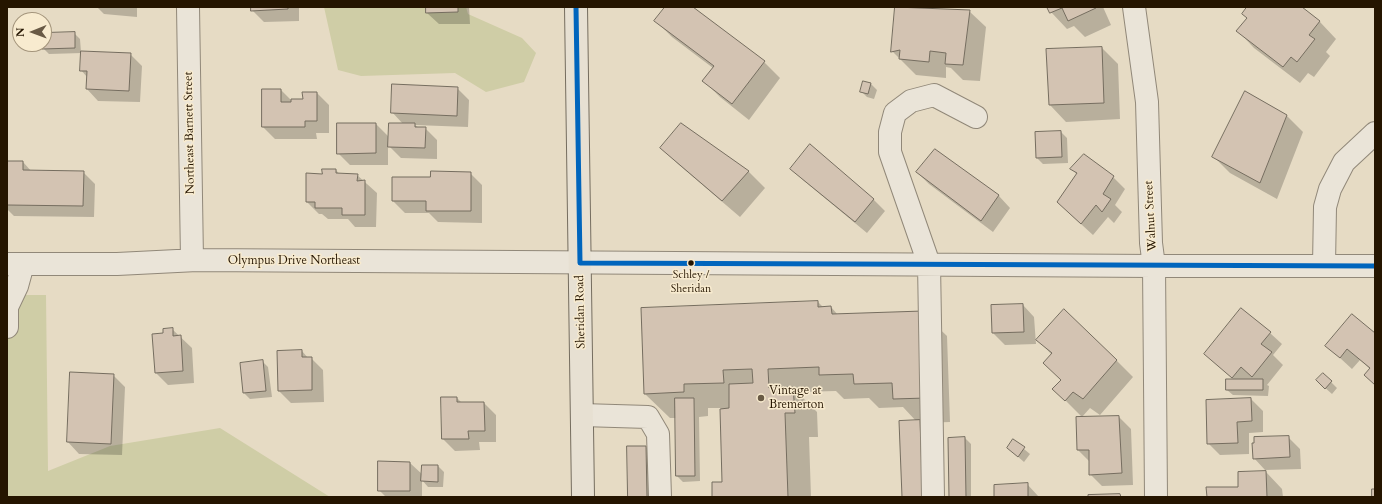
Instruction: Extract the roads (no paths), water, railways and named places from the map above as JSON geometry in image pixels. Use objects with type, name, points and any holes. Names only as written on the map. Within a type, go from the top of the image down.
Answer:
[{"type":"main road","name":"Sheridan Road","points":[[576,7],[584,497]]},
{"type":"street","name":"Northeast Barnett Street","points":[[188,7],[192,260]]},
{"type":"street","name":"Walnut Street","points":[[1134,7],[1147,102],[1151,243],[1154,266],[1156,497]]},
{"type":"street","points":[[933,497],[929,264],[890,152],[890,132],[895,113],[911,101],[934,95],[976,117]]},
{"type":"street","points":[[1324,265],[1325,207],[1330,189],[1344,162],[1375,133]]},
{"type":"street","name":"Olympus Drive Northeast","points":[[15,264],[117,264],[192,260],[1375,266]]},
{"type":"street","points":[[7,327],[7,306],[17,286],[15,264]]},
{"type":"street","points":[[582,415],[648,417],[658,434],[660,497]]},
{"type":"place","name":"Schley / Sheridan","points":[[691,263]]},
{"type":"place","name":"Vintage at Bremerton","points":[[761,398]]}]
